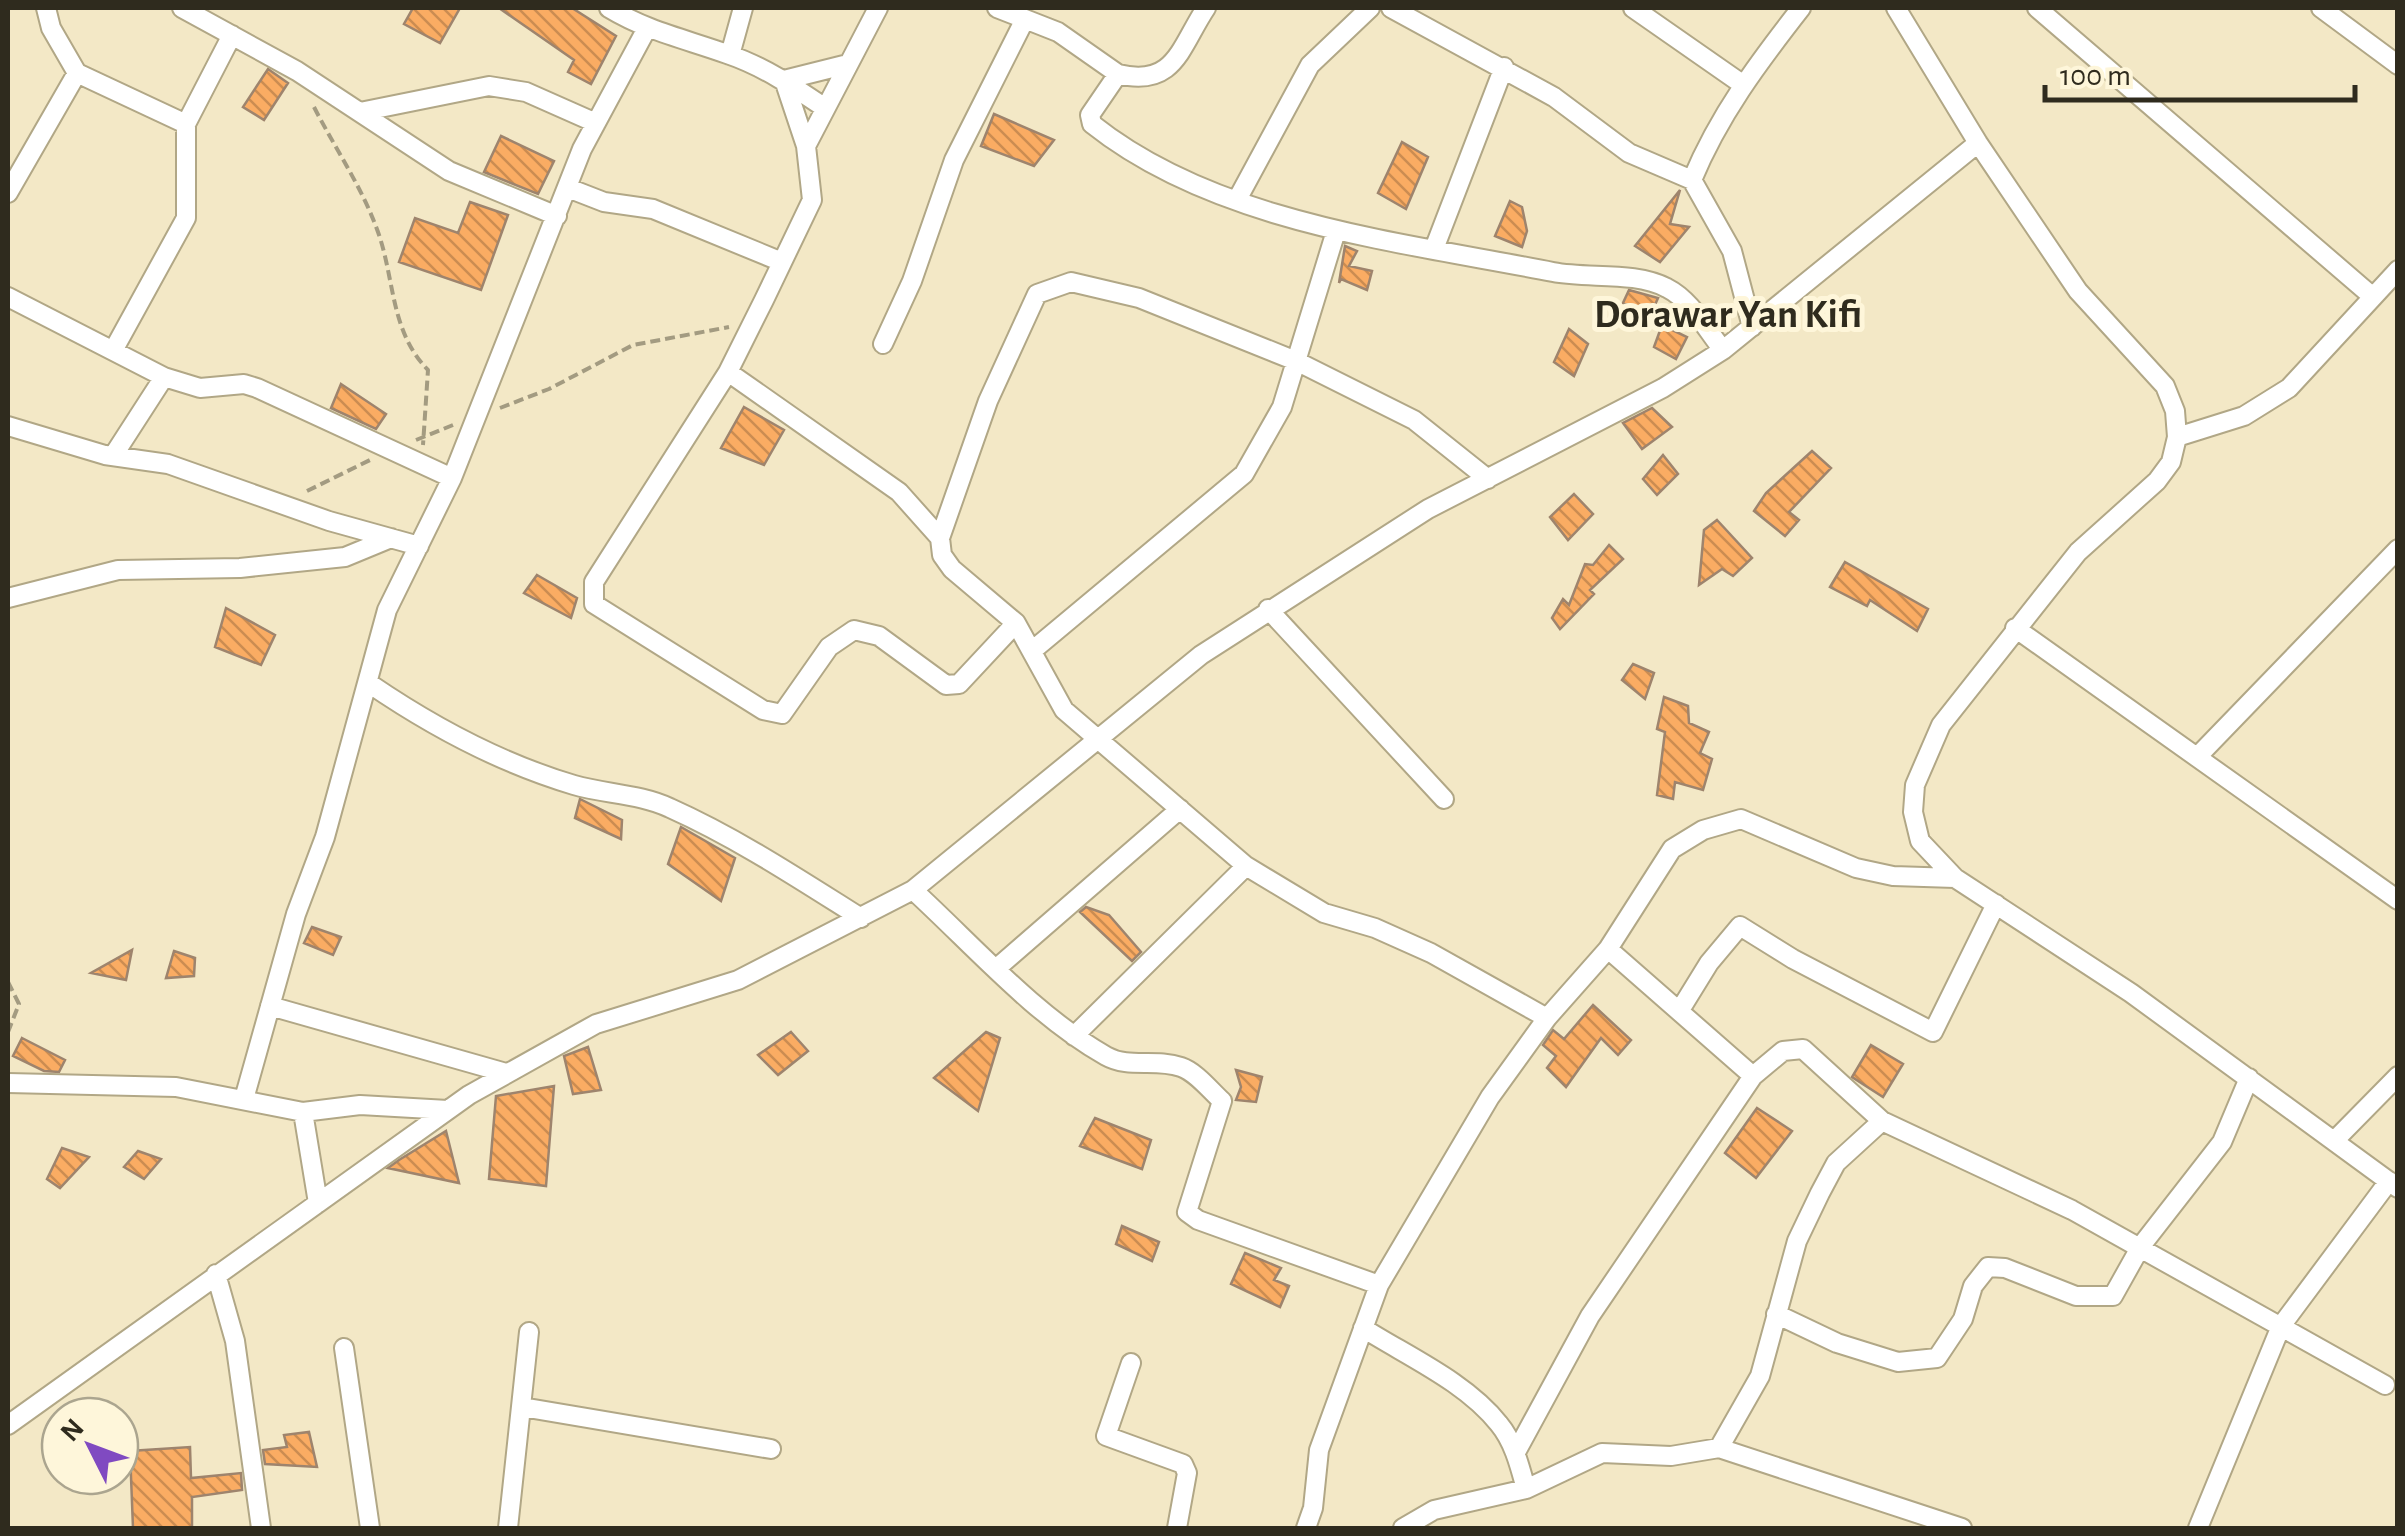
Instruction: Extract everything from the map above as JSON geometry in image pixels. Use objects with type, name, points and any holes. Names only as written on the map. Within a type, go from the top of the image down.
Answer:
[{"type":"street","points":[[46,8],[50,28],[77,73],[186,124]]},
{"type":"street","points":[[182,8],[360,112],[449,171],[514,202],[557,216]]},
{"type":"street","points":[[609,8],[646,30],[730,55],[784,80],[825,108]]},
{"type":"street","points":[[730,55],[743,8]]},
{"type":"street","points":[[806,146],[878,8]]},
{"type":"street","points":[[997,8],[1058,32],[1118,74],[1142,80],[1165,72],[1206,8]]},
{"type":"street","points":[[1238,198],[1310,65],[1370,8]]},
{"type":"street","points":[[1391,8],[1554,98],[1629,153],[1692,180],[1732,251],[1752,328]]},
{"type":"street","points":[[1692,180],[1712,132],[1742,84],[1801,8]]},
{"type":"street","points":[[1896,8],[1978,143],[2078,291],[2165,386],[2175,410],[2177,437],[2172,462],[2157,481],[2078,552],[1941,725],[1915,784],[1912,812],[1920,841],[1956,878],[2249,1078],[2393,1185],[2281,1326],[2198,1528]]},
{"type":"street","points":[[2038,8],[2372,297]]},
{"type":"street","points":[[2322,8],[2398,65]]},
{"type":"street","points":[[1644,11],[1742,84]]},
{"type":"street","points":[[883,344],[912,281],[954,160],[1024,19]]},
{"type":"street","points":[[244,1098],[370,684],[387,610],[452,478],[596,122],[646,30]]},
{"type":"street","points":[[114,349],[186,218],[186,124],[232,34]]},
{"type":"street","points":[[784,80],[848,64]]},
{"type":"street","points":[[1434,249],[1504,68]]},
{"type":"street","points":[[8,193],[77,73]]},
{"type":"street","points":[[1118,74],[1090,114],[1092,124],[1182,180],[1336,231],[1569,275],[1665,287],[1684,300],[1723,350]]},
{"type":"street","points":[[784,80],[806,146],[812,200],[728,372],[594,582],[594,604],[763,710],[782,714],[828,647],[854,630],[866,630],[902,650],[946,685],[960,684],[1016,623]]},
{"type":"street","points":[[360,112],[490,86],[526,92],[596,122]]},
{"type":"street","points":[[8,1425],[506,1072],[596,1024],[738,980],[914,890],[998,824],[1094,738],[1268,609],[1379,537],[1662,388],[1723,350],[1978,143]]},
{"type":"street","points":[[568,188],[604,202],[652,208],[782,262]]},
{"type":"street","points":[[1033,650],[1244,474],[1282,407],[1336,231]]},
{"type":"street","points":[[2177,437],[2244,416],[2289,388],[2398,270]]},
{"type":"street","points":[[1488,479],[1414,420],[1296,361],[1139,298],[1070,282],[1037,294],[988,401],[940,538],[942,555],[952,569],[1016,623],[1064,710],[1246,866],[1324,913],[1375,928],[1431,953],[1546,1018]]},
{"type":"street","points":[[8,297],[164,377],[200,388],[244,384],[258,388],[452,478]]},
{"type":"street","points":[[728,372],[900,492],[940,538]]},
{"type":"street","points":[[112,456],[164,377]]},
{"type":"street","points":[[8,426],[112,456],[168,464],[419,546]]},
{"type":"street","points":[[8,598],[118,570],[240,568],[345,557],[391,538]]},
{"type":"street","points":[[2198,756],[2390,571],[2398,549]]},
{"type":"street","points":[[1268,609],[1444,799]]},
{"type":"street","points":[[2015,628],[2398,900]]},
{"type":"street","points":[[370,684],[420,718],[495,756],[574,785],[666,806],[776,864],[861,918]]},
{"type":"street","points":[[998,967],[1180,810]]},
{"type":"street","points":[[1306,1528],[1313,1508],[1319,1450],[1379,1285],[1490,1097],[1546,1018],[1608,949],[1672,848],[1703,830],[1741,819],[1856,868],[1892,876],[1956,878]]},
{"type":"street","points":[[1074,1036],[1246,866]]},
{"type":"street","points":[[914,890],[1074,1036],[1129,1064],[1146,1061],[1185,1068],[1222,1101],[1187,1212],[1198,1220],[1379,1285]]},
{"type":"street","points":[[1680,1010],[1709,962],[1740,926],[1933,1032],[1996,904]]},
{"type":"street","points":[[1608,949],[1753,1076]]},
{"type":"street","points":[[270,1006],[506,1072]]},
{"type":"street","points":[[1516,1452],[1590,1316],[1753,1076],[1783,1051],[1803,1049],[1882,1120],[1970,1158],[2140,1246],[2385,1385]]},
{"type":"street","points":[[2334,1141],[2398,1076]]},
{"type":"street","points":[[1776,1314],[1837,1343],[1898,1362],[1937,1358],[1963,1318],[1973,1286],[1988,1267],[2004,1268],[2076,1296],[2113,1296],[2140,1246],[2222,1142],[2249,1078]]},
{"type":"street","points":[[8,1084],[176,1087],[304,1112],[360,1105],[448,1110]]},
{"type":"street","points":[[304,1112],[318,1203]]},
{"type":"street","points":[[1720,1448],[1760,1376],[1797,1241],[1820,1192],[1836,1164],[1882,1120]]},
{"type":"street","points":[[216,1274],[235,1341],[260,1528]]},
{"type":"street","points":[[1364,1328],[1470,1396],[1500,1424],[1516,1452],[1526,1489]]},
{"type":"street","points":[[508,1528],[529,1332]]},
{"type":"street","points":[[344,1348],[370,1528]]},
{"type":"street","points":[[1131,1363],[1106,1436],[1183,1464],[1187,1474],[1177,1528]]},
{"type":"street","points":[[522,1407],[771,1449]]},
{"type":"street","points":[[1403,1528],[1434,1510],[1526,1489],[1602,1453],[1671,1456],[1720,1448],[1962,1528]]},
{"type":"path","points":[[314,107],[351,168],[380,235],[398,323],[415,357],[428,370],[422,456]]},
{"type":"path","points":[[486,413],[549,390],[633,346],[744,325]]},
{"type":"path","points":[[404,445],[468,419]]},
{"type":"path","points":[[299,495],[374,458]]},
{"type":"path","points":[[8,982],[19,1004],[8,1032]]},
{"type":"building","points":[[413,8],[460,8],[440,43],[404,24]]},
{"type":"building","points":[[499,8],[572,8],[616,36],[591,84],[568,72],[574,60]]},
{"type":"building","points":[[268,69],[288,83],[264,120],[243,107]]},
{"type":"building","points":[[994,114],[1054,140],[1034,166],[981,146]]},
{"type":"building","points":[[501,136],[554,161],[538,194],[484,172]]},
{"type":"building","points":[[1402,142],[1428,157],[1406,209],[1378,193]]},
{"type":"building","points":[[1680,190],[1670,224],[1689,227],[1660,262],[1635,246]]},
{"type":"building","points":[[1510,201],[1522,207],[1527,231],[1522,247],[1495,236]]},
{"type":"building","points":[[470,202],[508,215],[481,290],[399,262],[415,218],[458,233]]},
{"type":"building","points":[[1345,246],[1357,251],[1349,266],[1372,271],[1367,290],[1341,279],[1339,283]]},
{"type":"building","points":[[1629,290],[1658,298],[1650,316],[1623,303]]},
{"type":"building","points":[[1662,325],[1687,337],[1676,359],[1654,347]]},
{"type":"building","points":[[1569,329],[1588,344],[1574,376],[1554,362]]},
{"type":"building","points":[[341,384],[386,414],[376,429],[331,408]]},
{"type":"building","points":[[744,407],[784,430],[764,465],[721,448]]},
{"type":"building","points":[[1652,408],[1672,427],[1642,449],[1623,423]]},
{"type":"building","points":[[1812,451],[1831,468],[1789,512],[1799,520],[1785,536],[1754,511],[1766,493]]},
{"type":"building","points":[[1663,455],[1678,474],[1657,495],[1643,479]]},
{"type":"building","points":[[1574,494],[1593,514],[1568,540],[1550,517]]},
{"type":"building","points":[[1717,520],[1752,558],[1733,576],[1722,569],[1699,585],[1704,530]]},
{"type":"building","points":[[1609,545],[1623,559],[1590,590],[1594,594],[1560,629],[1552,618],[1563,599],[1569,605],[1585,564],[1593,565]]},
{"type":"building","points":[[1845,562],[1928,609],[1917,631],[1870,600],[1867,606],[1830,587]]},
{"type":"building","points":[[537,575],[577,598],[571,618],[524,593]]},
{"type":"building","points":[[226,608],[275,635],[261,665],[215,647]]},
{"type":"building","points":[[1633,664],[1654,673],[1645,699],[1622,680]]},
{"type":"building","points":[[1664,697],[1688,706],[1689,723],[1709,732],[1700,753],[1712,759],[1703,790],[1675,782],[1673,799],[1657,795],[1665,732],[1657,729]]},
{"type":"building","points":[[580,799],[622,820],[621,839],[575,818]]},
{"type":"building","points":[[681,827],[735,858],[721,901],[668,864]]},
{"type":"building","points":[[1086,907],[1109,915],[1141,952],[1132,961],[1080,912]]},
{"type":"building","points":[[312,927],[341,937],[333,955],[304,943]]},
{"type":"building","points":[[132,950],[126,980],[91,973]]},
{"type":"building","points":[[174,951],[195,958],[194,976],[166,978]]},
{"type":"building","points":[[1593,1005],[1631,1040],[1618,1055],[1601,1038],[1566,1087],[1547,1068],[1556,1056],[1543,1045],[1553,1030],[1564,1039]]},
{"type":"building","points":[[791,1032],[808,1051],[778,1075],[758,1055]]},
{"type":"building","points":[[986,1032],[1000,1038],[978,1111],[934,1078]]},
{"type":"building","points":[[22,1038],[65,1060],[59,1072],[44,1071],[13,1056]]},
{"type":"building","points":[[1871,1045],[1903,1064],[1883,1097],[1852,1077]]},
{"type":"building","points":[[588,1047],[601,1090],[573,1094],[564,1056]]},
{"type":"building","points":[[1236,1070],[1262,1077],[1256,1102],[1236,1100],[1241,1087]]},
{"type":"building","points":[[554,1086],[546,1186],[489,1179],[496,1096]]},
{"type":"building","points":[[1757,1108],[1792,1131],[1756,1178],[1725,1153]]},
{"type":"building","points":[[1095,1118],[1151,1140],[1142,1169],[1080,1146]]},
{"type":"building","points":[[446,1131],[459,1183],[388,1168],[399,1160]]},
{"type":"building","points":[[62,1148],[89,1157],[60,1188],[47,1179]]},
{"type":"building","points":[[138,1151],[161,1159],[144,1179],[124,1167]]},
{"type":"building","points":[[1122,1226],[1159,1242],[1152,1261],[1116,1244]]},
{"type":"building","points":[[1245,1253],[1281,1268],[1274,1280],[1289,1286],[1280,1307],[1231,1284]]},
{"type":"building","points":[[309,1432],[317,1467],[265,1464],[263,1450],[287,1447],[284,1435]]},
{"type":"building","points":[[190,1447],[191,1478],[241,1473],[242,1490],[192,1497],[192,1528],[133,1528],[132,1496],[140,1496],[140,1450]]},
{"type":"district","name":"Dorawar Yan Kifi","points":[[1728,315]]}]
